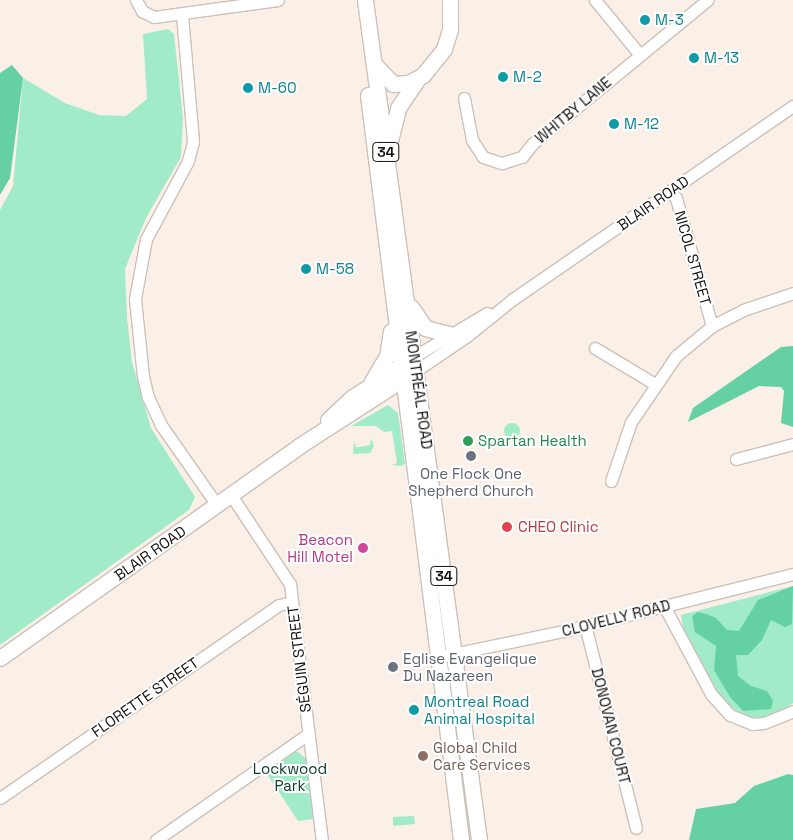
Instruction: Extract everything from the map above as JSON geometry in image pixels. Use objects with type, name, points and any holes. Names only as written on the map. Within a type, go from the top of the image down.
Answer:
[{"type":"main road","points":[[388,165],[395,114],[417,80],[433,65],[444,48],[450,28],[450,0]]},
{"type":"main road","name":"MONTRÉAL ROAD","points":[[360,3],[374,64],[454,654],[461,840]]},
{"type":"main road","name":"MONTRÉAL ROAD","points":[[360,3],[391,292],[438,657],[479,840]]},
{"type":"main road","points":[[374,64],[393,84],[417,80]]},
{"type":"main road","points":[[361,392],[378,374],[386,356],[390,339],[391,292]]},
{"type":"main road","points":[[407,298],[425,328],[450,334]]},
{"type":"main road","name":"BLAIR ROAD","points":[[2,652],[216,506],[416,363]]},
{"type":"main road","name":"BLAIR ROAD","points":[[299,446],[361,392],[402,372]]},
{"type":"street","points":[[136,0],[142,11],[154,16],[182,15],[278,0]]},
{"type":"street","points":[[595,0],[640,55]]},
{"type":"street","name":"WHITBY LANE","points":[[464,98],[472,140],[484,156],[502,163],[522,157],[532,144],[707,0]]},
{"type":"street","points":[[182,15],[193,142],[188,161],[146,239],[135,298],[143,376],[148,397],[161,425],[216,506]]},
{"type":"street","name":"BLAIR ROAD","points":[[416,363],[467,336],[513,299],[793,106]]},
{"type":"street","name":"NICOL STREET","points":[[670,191],[676,198],[712,326]]},
{"type":"street","points":[[611,481],[631,422],[654,384],[676,356],[712,326],[743,310],[793,293]]},
{"type":"street","name":"BLAIR ROAD","points":[[416,363],[450,334],[513,299]]},
{"type":"street","points":[[595,348],[654,384]]},
{"type":"street","points":[[736,459],[793,444]]},
{"type":"street","name":"SÉGUIN STREET","points":[[231,495],[286,575],[292,602],[322,840]]},
{"type":"street","name":"CLOVELLY ROAD","points":[[438,657],[585,625],[793,574]]},
{"type":"street","name":"FLORETTE STREET","points":[[0,798],[279,604],[292,602]]},
{"type":"street","points":[[664,606],[711,694],[730,715],[752,724],[764,723],[793,711]]},
{"type":"street","name":"DONOVAN COURT","points":[[585,625],[636,828]]},
{"type":"street","points":[[156,840],[308,734]]},
{"type":"green space","points":[[168,29],[174,34],[183,118],[181,157],[146,218],[125,269],[127,318],[132,362],[151,428],[195,497],[189,510],[0,645],[0,210],[13,186],[23,78],[65,103],[99,115],[126,116],[147,99],[143,34]]},
{"type":"green space","points":[[12,65],[23,78],[10,178],[0,195],[0,73]]},
{"type":"green space","points":[[793,346],[793,427],[781,423],[784,391],[781,387],[759,386],[688,422],[693,408],[781,347]]},
{"type":"green space","points":[[388,405],[398,413],[405,464],[401,466],[392,465],[397,463],[392,431],[384,432],[376,426],[351,426]]},
{"type":"green space","points":[[509,423],[515,423],[520,428],[518,437],[509,439],[504,434],[504,428]]},
{"type":"green space","points":[[371,438],[374,446],[370,453],[353,454],[354,441],[356,447],[360,447],[370,445]]},
{"type":"green space","points":[[793,586],[793,703],[773,717],[746,717],[727,704],[711,682],[684,632],[681,615]]},
{"type":"green space","points":[[793,586],[792,624],[785,627],[771,620],[762,640],[748,655],[736,655],[738,676],[751,686],[767,691],[773,701],[771,709],[743,711],[730,697],[714,670],[716,646],[695,632],[692,616],[698,612],[706,614],[716,618],[727,630],[739,631],[758,600]]},
{"type":"green space","name":"Lockwood Park","points":[[292,752],[298,752],[306,759],[313,819],[298,821],[265,771]]},
{"type":"green space","points":[[788,774],[793,775],[793,840],[689,840],[696,809],[735,803],[754,786]]},
{"type":"green space","points":[[414,816],[415,824],[393,826],[393,817]]},
{"type":"place","name":"M-3","points":[[645,20]]},
{"type":"place","name":"M-13","points":[[694,58]]},
{"type":"place","name":"M-2","points":[[503,77]]},
{"type":"place","name":"M-60","points":[[248,88]]},
{"type":"place","name":"M-12","points":[[614,124]]},
{"type":"place","name":"M-58","points":[[306,269]]},
{"type":"place","name":"Spartan Health","points":[[468,441]]},
{"type":"place","name":"One Flock One Shepherd Church","points":[[471,456]]},
{"type":"place","name":"CHEO Clinic","points":[[507,527]]},
{"type":"place","name":"Beacon Hill Motel","points":[[363,548]]},
{"type":"place","name":"Eglise Evangelique Du Nazareen","points":[[393,667]]},
{"type":"place","name":"Montreal Road Animal Hospital","points":[[414,710]]},
{"type":"place","name":"Global Child Care Services","points":[[423,756]]}]
